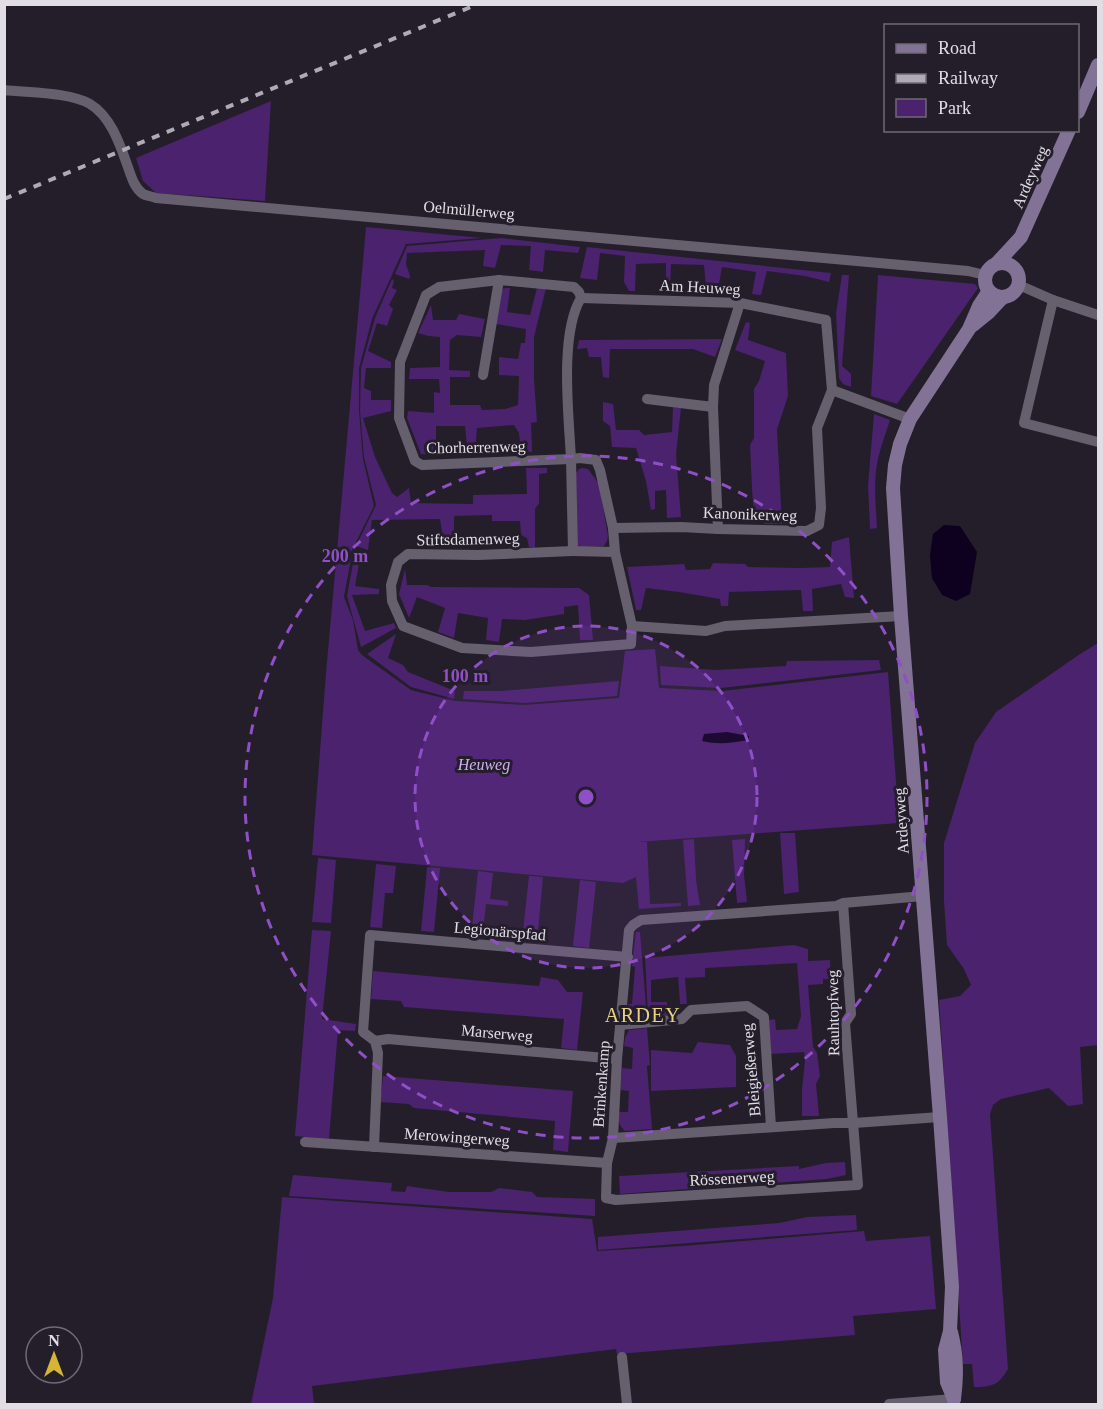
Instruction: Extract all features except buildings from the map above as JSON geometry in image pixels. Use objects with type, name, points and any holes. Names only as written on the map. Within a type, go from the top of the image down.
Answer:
[{"type":"main road","points":[[1079,108],[1098,65]]},
{"type":"main road","name":"Ardeyweg","points":[[1017,270],[1021,237],[1068,132]]},
{"type":"main road","name":"Ardeyweg","points":[[997,263],[1021,237]]},
{"type":"main road","points":[[997,263],[1009,264],[1017,270],[1019,285],[1013,294],[998,297],[986,286],[985,275],[997,263]]},
{"type":"main road","name":"Ardeyweg","points":[[954,1402],[946,1382],[945,1350],[950,1330],[952,1287],[893,488],[900,444],[910,419],[969,329],[979,306],[989,291]]},
{"type":"main road","name":"Ardeyweg","points":[[969,329],[1003,297]]},
{"type":"street","name":"Oelmüllerweg","points":[[4,90],[63,96],[92,105],[101,112],[111,127],[135,186],[143,194],[156,198],[968,271],[985,275]]},
{"type":"street","points":[[483,375],[499,279]]},
{"type":"street","name":"Chorherrenweg","points":[[570,459],[422,465],[415,461],[399,418],[400,362],[426,295],[439,287],[499,279],[574,287],[581,298]]},
{"type":"street","points":[[1019,285],[1053,300],[1098,315]]},
{"type":"street","points":[[581,298],[569,332],[568,342],[573,551],[615,552]]},
{"type":"street","name":"Am Heuweg","points":[[581,298],[740,303],[826,320],[832,390]]},
{"type":"street","points":[[1053,300],[1024,423],[1098,442]]},
{"type":"street","points":[[718,529],[714,386],[740,303]]},
{"type":"street","points":[[832,390],[910,419]]},
{"type":"street","name":"Kanonikerweg","points":[[613,528],[681,527],[807,531],[819,525],[817,428],[832,390]]},
{"type":"street","points":[[647,399],[713,407]]},
{"type":"street","points":[[570,459],[596,460],[600,470],[632,626],[706,631],[725,626],[901,616]]},
{"type":"street","name":"Stiftsdamenweg","points":[[573,551],[478,555],[408,554],[398,562],[391,585],[392,601],[403,626],[462,648],[531,652],[632,644],[632,626]]},
{"type":"street","name":"Brinkenkamp","points":[[923,897],[843,903],[836,906],[641,920],[633,925],[629,930],[620,1025],[613,1138],[940,1117]]},
{"type":"street","name":"Rauhtopfweg","points":[[843,903],[851,1014],[846,1023],[854,1123]]},
{"type":"street","name":"Legionärspfad","points":[[375,1041],[363,1032],[370,935],[628,957]]},
{"type":"street","name":"Bleigießerweg","points":[[620,1025],[682,1019],[691,1010],[747,1005],[764,1017],[771,1127]]},
{"type":"street","name":"Marserweg","points":[[375,1041],[388,1039],[617,1059]]},
{"type":"street","points":[[374,1147],[378,1053],[375,1041]]},
{"type":"street","name":"Rössenerweg","points":[[613,1138],[607,1163],[606,1198],[616,1200],[858,1185],[854,1123]]},
{"type":"street","name":"Merowingerweg","points":[[305,1142],[607,1163]]},
{"type":"street","points":[[622,1357],[627,1404]]},
{"type":"street","points":[[889,1404],[954,1402]]},
{"type":"green space","points":[[271,101],[265,201],[156,193],[143,181],[136,158]]},
{"type":"green space","name":"Heuweg","points":[[366,227],[482,238],[406,244],[372,319],[359,368],[359,411],[363,459],[374,506],[353,548],[344,597],[353,620],[358,650],[362,655],[411,690],[455,701],[523,705],[619,698],[625,651],[655,649],[659,688],[722,691],[888,672],[899,823],[637,842],[647,842],[650,904],[681,903],[681,906],[639,909],[636,877],[623,883],[312,855]]},
{"type":"green space","points":[[501,238],[580,247],[578,253],[545,250],[543,272],[529,270],[531,246],[501,245],[495,268],[483,266],[485,250],[407,253],[406,264],[409,279],[395,274],[407,246]]},
{"type":"green space","points":[[587,247],[831,273],[829,282],[767,271],[761,295],[752,294],[756,272],[722,267],[718,289],[706,288],[704,265],[671,264],[670,289],[666,289],[666,263],[636,264],[635,291],[629,291],[624,282],[625,256],[600,253],[597,280],[580,278]]},
{"type":"green space","points":[[842,275],[849,275],[842,366],[851,374],[851,387],[843,384],[839,378],[836,313]]},
{"type":"green space","points":[[878,275],[975,284],[978,288],[897,404],[871,396]]},
{"type":"green space","points":[[392,279],[394,281],[392,288],[397,290],[389,305],[393,309],[387,326],[377,323],[368,351],[391,362],[391,368],[366,368],[364,388],[371,391],[371,400],[391,400],[391,411],[363,418],[375,457],[392,493],[397,497],[409,488],[411,503],[473,504],[473,495],[527,494],[526,468],[547,468],[547,473],[539,474],[539,503],[535,509],[535,548],[529,547],[527,538],[521,535],[520,521],[492,521],[492,515],[454,516],[454,545],[444,545],[440,519],[372,520],[368,550],[356,546],[376,505],[364,457],[360,411],[361,368],[375,318]]},
{"type":"green space","points":[[510,288],[507,312],[530,315],[537,288],[546,288],[534,337],[537,422],[531,423],[532,452],[521,451],[519,433],[514,425],[477,428],[475,454],[468,455],[465,426],[436,426],[436,455],[421,454],[407,418],[408,411],[434,413],[434,392],[440,393],[439,379],[409,379],[410,368],[440,367],[440,337],[418,333],[431,305],[433,320],[456,320],[459,314],[485,319],[481,337],[457,335],[450,340],[449,370],[470,371],[470,377],[450,377],[450,405],[480,405],[482,410],[505,409],[518,405],[519,376],[499,375],[499,357],[518,359],[521,343],[525,343],[526,329],[496,324],[502,289]]},
{"type":"green space","points":[[746,322],[750,323],[748,340],[786,353],[788,396],[777,429],[782,524],[764,524],[763,514],[754,513],[750,445],[754,438],[754,389],[765,361],[735,350]]},
{"type":"green space","points":[[722,339],[715,357],[693,349],[610,349],[609,378],[603,377],[601,357],[589,357],[587,348],[577,349],[579,340]]},
{"type":"green space","points":[[603,402],[613,404],[616,430],[639,430],[644,435],[672,432],[673,407],[681,408],[676,454],[681,517],[667,518],[666,490],[655,491],[655,509],[651,510],[646,481],[636,448],[612,447],[610,426],[603,421]]},
{"type":"green space","points":[[874,414],[890,420],[876,471],[877,528],[870,529],[868,485]]},
{"type":"green space","points":[[583,468],[588,469],[599,484],[608,536],[604,546],[580,547],[577,545],[576,473]]},
{"type":"green space","points":[[849,537],[854,598],[845,597],[841,584],[812,589],[813,611],[803,611],[801,590],[729,592],[728,606],[721,606],[720,599],[646,588],[641,610],[636,610],[627,567],[684,564],[686,570],[710,569],[713,563],[745,564],[748,567],[830,567],[832,542]]},
{"type":"green space","points":[[354,558],[360,558],[355,586],[379,589],[379,594],[352,595],[365,631],[394,623],[396,628],[361,647],[347,596]]},
{"type":"green space","points":[[405,569],[407,585],[579,588],[589,595],[593,640],[580,640],[578,605],[564,607],[564,614],[525,620],[502,619],[499,642],[486,640],[488,618],[458,613],[454,638],[438,632],[445,608],[417,597],[409,618],[399,594]]},
{"type":"green space","points":[[396,634],[388,658],[403,665],[408,672],[455,691],[454,699],[411,687],[367,654]]},
{"type":"green space","points":[[1098,643],[1098,1045],[1080,1047],[1083,1104],[1068,1106],[1049,1088],[1001,1099],[993,1105],[990,1114],[1008,1369],[994,1384],[974,1387],[972,1364],[963,1364],[939,1000],[960,996],[971,985],[964,969],[947,945],[944,843],[975,743],[996,712]]},
{"type":"green space","points":[[879,660],[881,670],[721,688],[661,685],[660,666],[716,670],[786,666],[787,661]]},
{"type":"green space","points":[[619,681],[617,696],[525,703],[463,699],[464,691],[501,691]]},
{"type":"green space","points":[[780,833],[795,833],[799,892],[784,894]]},
{"type":"green space","points":[[694,839],[700,905],[688,906],[683,840]]},
{"type":"green space","points":[[745,839],[744,875],[747,902],[737,903],[732,840]]},
{"type":"green space","points":[[318,858],[336,860],[331,923],[312,922]]},
{"type":"green space","points":[[376,864],[396,866],[393,893],[385,893],[382,928],[370,927]]},
{"type":"green space","points":[[427,867],[440,868],[434,932],[421,931]]},
{"type":"green space","points":[[478,871],[493,873],[490,899],[508,901],[508,906],[486,904],[482,938],[471,937]]},
{"type":"green space","points":[[529,876],[543,877],[537,942],[522,941]]},
{"type":"green space","points":[[580,880],[596,882],[589,948],[573,946]]},
{"type":"green space","points":[[312,930],[331,931],[322,1019],[356,1024],[355,1031],[338,1030],[329,1139],[295,1136]]},
{"type":"green space","points":[[636,932],[640,932],[647,1018],[632,1017],[628,1009],[628,1004],[632,1004],[635,967],[632,966]]},
{"type":"green space","points":[[794,945],[808,949],[808,961],[830,960],[831,979],[823,979],[823,984],[808,985],[813,1047],[817,1053],[820,1076],[816,1084],[819,1116],[802,1116],[804,1052],[771,1054],[769,1020],[775,1019],[776,1030],[797,1029],[801,1016],[797,963],[705,968],[705,977],[685,978],[687,1004],[680,1004],[678,977],[651,980],[651,1002],[667,1002],[668,1015],[648,1015],[645,958]]},
{"type":"green space","points":[[373,971],[539,986],[541,977],[558,980],[567,992],[583,992],[577,1050],[561,1048],[564,1019],[404,1007],[401,1001],[371,999]]},
{"type":"green space","points":[[647,1028],[650,1065],[647,1066],[652,1129],[625,1131],[620,1125],[618,1115],[618,1112],[628,1112],[629,1091],[620,1090],[622,1068],[632,1069],[633,1048],[624,1046],[625,1038],[629,1030]]},
{"type":"green space","points":[[698,1042],[730,1045],[736,1056],[736,1087],[651,1091],[651,1050],[692,1053]]},
{"type":"green space","points":[[383,1076],[573,1091],[568,1152],[553,1150],[555,1121],[414,1108],[409,1104],[380,1102]]},
{"type":"green space","points":[[845,1162],[846,1175],[827,1179],[620,1194],[619,1176],[799,1166],[799,1169],[826,1163]]},
{"type":"green space","points":[[293,1175],[392,1183],[391,1191],[405,1192],[407,1186],[449,1192],[491,1192],[499,1188],[532,1192],[537,1197],[595,1199],[595,1216],[289,1196]]},
{"type":"green space","points":[[282,1197],[592,1219],[597,1251],[864,1231],[866,1241],[930,1236],[936,1309],[853,1316],[855,1335],[617,1354],[616,1349],[312,1386],[314,1404],[251,1404],[273,1298]]},
{"type":"green space","points":[[856,1215],[857,1230],[598,1250],[598,1237],[779,1223],[807,1217]]},
{"type":"shaded area","points":[[944,525],[960,526],[977,552],[970,594],[956,601],[942,595],[932,578],[930,555],[933,534]]},
{"type":"shaded area","points":[[727,732],[749,736],[748,740],[725,743],[702,741],[704,734]]},
{"type":"railway","points":[[4,199],[478,4]]},
{"type":"district","name":"ARDEY","points":[[643,1015]]}]
